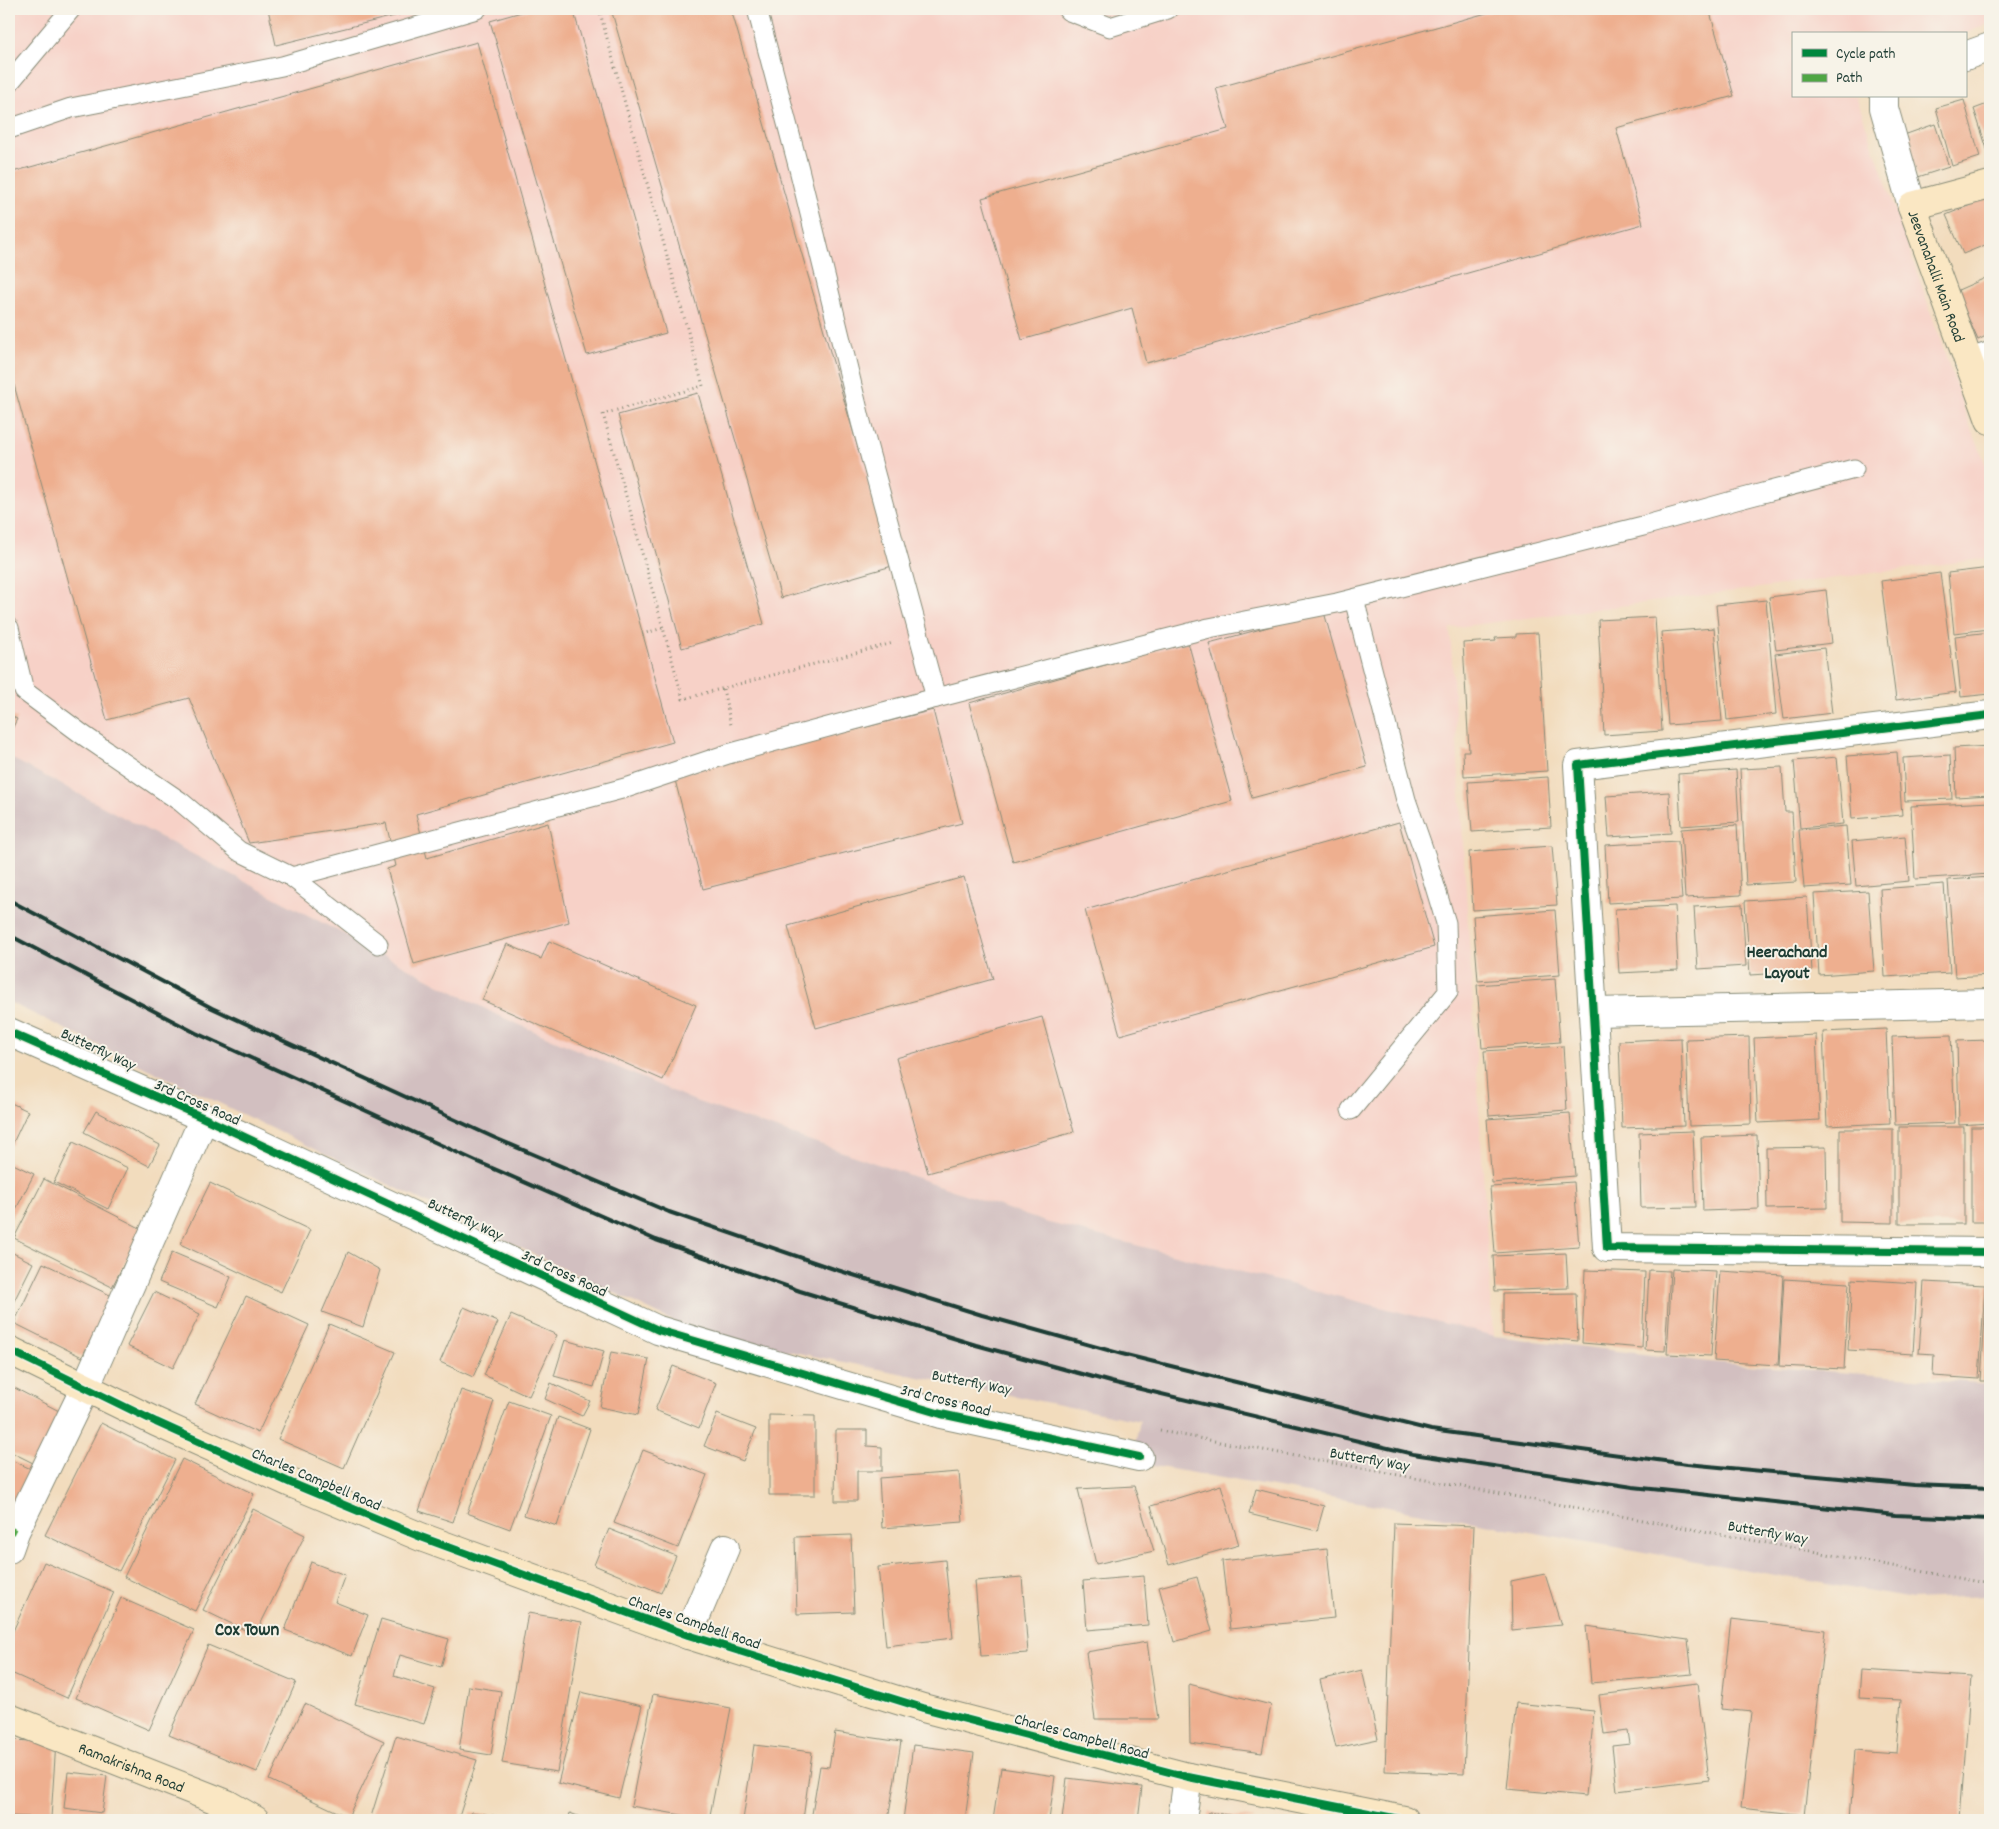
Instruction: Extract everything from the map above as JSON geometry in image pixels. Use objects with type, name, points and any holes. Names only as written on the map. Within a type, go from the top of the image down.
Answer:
[{"type":"street","points":[[1966,56],[1990,47]]},
{"type":"street","points":[[1884,98],[1884,108],[1912,206]]},
{"type":"street","name":"Jeevanahalli Main Road","points":[[1990,185],[1912,206],[1980,360],[1990,420]]},
{"type":"street","points":[[1990,715],[1578,765],[1608,1248],[1990,1252]]},
{"type":"street","points":[[1594,1012],[1990,1003]]},
{"type":"street","name":"3rd Cross Road","points":[[9,1032],[204,1118],[658,1330],[941,1414],[1139,1456]]},
{"type":"street","points":[[11,1537],[85,1388],[204,1118]]},
{"type":"street","name":"Charles Campbell Road","points":[[9,1350],[85,1388],[291,1483],[421,1537],[688,1635],[923,1708],[1188,1777],[1404,1820]]},
{"type":"street","points":[[688,1635],[725,1548]]},
{"type":"street","name":"Ramakrishna Road","points":[[9,1718],[222,1812],[255,1820]]},
{"type":"street","points":[[1182,1820],[1188,1777]]},
{"type":"lane","points":[[9,83],[71,9]]},
{"type":"lane","points":[[9,130],[71,108],[282,66],[477,9]]},
{"type":"lane","points":[[756,9],[799,170],[861,422],[936,698]]},
{"type":"lane","points":[[1067,9],[1110,27],[1168,9]]},
{"type":"lane","points":[[292,877],[620,789],[728,754],[936,698],[1209,628],[1354,599],[1643,526],[1854,470]]},
{"type":"lane","points":[[1351,1110],[1448,992],[1446,923],[1426,856],[1406,800],[1354,599]]},
{"type":"lane","points":[[9,628],[16,691],[181,802],[239,851],[292,877],[378,944]]},
{"type":"path","points":[[600,9],[703,386],[603,414],[683,699],[889,644]]},
{"type":"path","points":[[642,634],[663,628]]},
{"type":"shaded area","points":[[9,9],[1990,9],[1990,23],[1966,34],[1966,32],[1792,32],[1792,98],[1857,98],[1970,426],[1990,474],[1990,558],[1450,628],[1493,1336],[1045,1222],[695,1101],[497,1015],[9,757]]},
{"type":"shaded area","points":[[9,757],[497,1015],[695,1101],[1045,1222],[1494,1336],[1709,1362],[1990,1384],[1990,1596],[1912,1599],[1131,1462],[1140,1421],[698,1333],[9,1002]]},
{"type":"building","points":[[268,9],[423,9],[276,45]]},
{"type":"building","points":[[532,9],[573,9],[666,333],[587,355],[490,21]]},
{"type":"building","points":[[611,9],[731,9],[892,566],[781,598]]},
{"type":"building","points":[[1501,9],[1709,9],[1734,96],[1616,128],[1643,224],[1146,363],[1132,308],[1022,340],[982,198],[1228,129],[1216,88]]},
{"type":"building","points":[[477,42],[673,742],[416,814],[427,858],[548,823],[569,922],[414,964],[387,869],[396,866],[386,823],[249,843],[189,698],[107,720],[9,367],[9,173]]},
{"type":"building","points":[[1964,100],[1980,157],[1952,166],[1936,108]]},
{"type":"building","points":[[1990,103],[1990,151],[1988,152],[1974,109]]},
{"type":"building","points":[[1935,124],[1949,167],[1918,177],[1904,135]]},
{"type":"building","points":[[1990,197],[1990,243],[1963,254],[1946,215]]},
{"type":"building","points":[[1990,276],[1990,334],[1978,340],[1956,291]]},
{"type":"building","points":[[698,393],[764,624],[682,648],[618,415]]},
{"type":"building","points":[[1990,568],[1990,629],[1954,633],[1948,573]]},
{"type":"building","points":[[1940,573],[1956,692],[1896,700],[1881,581]]},
{"type":"building","points":[[1826,590],[1832,643],[1776,650],[1769,597]]},
{"type":"building","points":[[1766,600],[1776,714],[1727,720],[1716,605]]},
{"type":"building","points":[[1324,612],[1367,767],[1252,798],[1209,643]]},
{"type":"building","points":[[1655,617],[1662,731],[1604,735],[1598,620]]},
{"type":"building","points":[[1714,628],[1722,721],[1668,725],[1661,632]]},
{"type":"building","points":[[1990,632],[1990,694],[1961,697],[1955,636]]},
{"type":"building","points":[[1538,633],[1547,771],[1464,776],[1463,751],[1469,751],[1463,643],[1496,641],[1495,638],[1516,637],[1516,634]]},
{"type":"building","points":[[1188,642],[1232,801],[1013,862],[969,703]]},
{"type":"building","points":[[1824,648],[1832,713],[1784,719],[1775,654]]},
{"type":"building","points":[[933,710],[962,823],[703,889],[674,776]]},
{"type":"building","points":[[9,715],[17,719],[9,735]]},
{"type":"building","points":[[1990,746],[1990,795],[1956,797],[1954,748]]},
{"type":"building","points":[[1897,752],[1902,815],[1852,819],[1847,756]]},
{"type":"building","points":[[1950,755],[1952,799],[1905,801],[1903,758]]},
{"type":"building","points":[[1837,757],[1843,824],[1800,828],[1794,761]]},
{"type":"building","points":[[1782,767],[1785,812],[1792,812],[1796,882],[1746,885],[1740,769]]},
{"type":"building","points":[[1736,770],[1739,822],[1681,826],[1678,774]]},
{"type":"building","points":[[1548,777],[1551,827],[1472,832],[1468,782]]},
{"type":"building","points":[[1669,792],[1671,833],[1609,837],[1606,796]]},
{"type":"building","points":[[1990,802],[1990,874],[1915,879],[1911,806]]},
{"type":"building","points":[[1399,822],[1434,947],[1120,1035],[1085,910]]},
{"type":"building","points":[[1737,825],[1741,895],[1685,898],[1681,829]]},
{"type":"building","points":[[1846,826],[1851,885],[1804,888],[1799,830]]},
{"type":"building","points":[[1905,836],[1909,881],[1856,886],[1852,841]]},
{"type":"building","points":[[1678,841],[1682,899],[1608,903],[1605,845]]},
{"type":"building","points":[[1552,846],[1557,905],[1473,910],[1469,852]]},
{"type":"building","points":[[964,877],[993,979],[816,1028],[788,926]]},
{"type":"building","points":[[1990,877],[1990,975],[1955,977],[1948,880]]},
{"type":"building","points":[[1944,884],[1950,973],[1885,977],[1880,889]]},
{"type":"building","points":[[1868,891],[1874,971],[1819,975],[1814,894]]},
{"type":"building","points":[[1807,897],[1812,971],[1750,975],[1745,901]]},
{"type":"building","points":[[1742,904],[1746,966],[1698,969],[1694,907]]},
{"type":"building","points":[[1675,906],[1678,970],[1619,973],[1615,909]]},
{"type":"building","points":[[1555,910],[1560,975],[1478,981],[1473,916]]},
{"type":"building","points":[[549,941],[696,1005],[663,1080],[482,1000],[507,944],[541,959]]},
{"type":"building","points":[[1555,979],[1560,1042],[1482,1048],[1477,985]]},
{"type":"building","points":[[1042,1017],[1074,1132],[928,1173],[896,1058]]},
{"type":"building","points":[[1886,1029],[1890,1123],[1827,1126],[1823,1032]]},
{"type":"building","points":[[1816,1035],[1820,1120],[1758,1123],[1754,1038]]},
{"type":"building","points":[[1951,1035],[1955,1123],[1895,1125],[1892,1037]]},
{"type":"building","points":[[1749,1037],[1751,1124],[1689,1126],[1686,1039]]},
{"type":"building","points":[[1681,1038],[1684,1126],[1622,1128],[1619,1041]]},
{"type":"building","points":[[1990,1040],[1990,1123],[1959,1125],[1957,1041]]},
{"type":"building","points":[[1563,1046],[1567,1110],[1489,1116],[1484,1051]]},
{"type":"building","points":[[9,1102],[28,1111],[12,1145],[9,1144]]},
{"type":"building","points":[[96,1111],[160,1145],[149,1166],[84,1132]]},
{"type":"building","points":[[1570,1113],[1575,1176],[1492,1183],[1487,1119]]},
{"type":"building","points":[[1899,1127],[1964,1127],[1964,1224],[1899,1224]]},
{"type":"building","points":[[1971,1127],[1990,1127],[1990,1222],[1971,1222]]},
{"type":"building","points":[[1840,1129],[1893,1129],[1893,1223],[1840,1222]]},
{"type":"building","points":[[1693,1131],[1696,1207],[1641,1208],[1639,1133]]},
{"type":"building","points":[[1757,1135],[1759,1209],[1703,1211],[1701,1137]]},
{"type":"building","points":[[73,1142],[128,1168],[108,1209],[54,1182]]},
{"type":"building","points":[[1826,1147],[1827,1208],[1767,1209],[1766,1148]]},
{"type":"building","points":[[9,1162],[34,1174],[12,1217],[9,1216]]},
{"type":"building","points":[[44,1179],[142,1229],[112,1287],[14,1238]]},
{"type":"building","points":[[1574,1182],[1579,1247],[1495,1253],[1490,1187]]},
{"type":"building","points":[[210,1183],[310,1230],[281,1292],[180,1244]]},
{"type":"building","points":[[9,1251],[33,1263],[9,1311]]},
{"type":"building","points":[[172,1252],[231,1277],[218,1307],[159,1282]]},
{"type":"building","points":[[348,1252],[380,1270],[363,1327],[322,1312]]},
{"type":"building","points":[[1566,1253],[1568,1288],[1495,1291],[1493,1256]]},
{"type":"building","points":[[43,1263],[112,1296],[82,1357],[14,1323]]},
{"type":"building","points":[[1672,1269],[1716,1271],[1711,1356],[1667,1354]]},
{"type":"building","points":[[1585,1270],[1645,1272],[1642,1348],[1582,1343]]},
{"type":"building","points":[[1649,1270],[1670,1271],[1665,1351],[1645,1350]]},
{"type":"building","points":[[1720,1271],[1783,1275],[1778,1365],[1714,1361]]},
{"type":"building","points":[[1784,1279],[1849,1283],[1844,1369],[1779,1366]]},
{"type":"building","points":[[1852,1279],[1917,1283],[1913,1354],[1848,1350]]},
{"type":"building","points":[[1924,1282],[1985,1285],[1979,1379],[1933,1376],[1934,1354],[1919,1353]]},
{"type":"building","points":[[1987,1284],[1990,1284],[1990,1381],[1981,1381]]},
{"type":"building","points":[[154,1292],[200,1314],[173,1368],[127,1346]]},
{"type":"building","points":[[1576,1293],[1578,1341],[1503,1334],[1503,1294]]},
{"type":"building","points":[[246,1296],[309,1325],[258,1433],[195,1404]]},
{"type":"building","points":[[464,1307],[498,1322],[473,1377],[440,1362]]},
{"type":"building","points":[[511,1315],[557,1335],[529,1396],[484,1375]]},
{"type":"building","points":[[329,1324],[395,1352],[344,1468],[278,1439]]},
{"type":"building","points":[[565,1340],[604,1351],[594,1387],[554,1376]]},
{"type":"building","points":[[611,1352],[649,1359],[638,1415],[600,1407]]},
{"type":"building","points":[[673,1366],[716,1383],[699,1428],[655,1410]]},
{"type":"building","points":[[551,1383],[590,1401],[582,1416],[545,1399]]},
{"type":"building","points":[[9,1385],[61,1412],[35,1464],[9,1451]]},
{"type":"building","points":[[461,1390],[494,1401],[453,1522],[419,1511]]},
{"type":"building","points":[[509,1401],[551,1416],[510,1529],[467,1513]]},
{"type":"building","points":[[717,1414],[756,1429],[743,1461],[704,1446]]},
{"type":"building","points":[[769,1415],[815,1416],[815,1495],[769,1495]]},
{"type":"building","points":[[558,1417],[590,1429],[557,1526],[524,1515]]},
{"type":"building","points":[[101,1423],[175,1460],[119,1571],[45,1535]]},
{"type":"building","points":[[836,1430],[867,1430],[867,1446],[882,1447],[882,1471],[857,1471],[857,1501],[835,1501]]},
{"type":"building","points":[[643,1450],[707,1475],[678,1548],[614,1523]]},
{"type":"building","points":[[9,1459],[31,1469],[9,1513]]},
{"type":"building","points":[[182,1459],[254,1494],[195,1611],[124,1577]]},
{"type":"building","points":[[959,1472],[963,1522],[882,1528],[879,1478]]},
{"type":"building","points":[[1221,1485],[1239,1545],[1169,1565],[1151,1506]]},
{"type":"building","points":[[1134,1486],[1154,1551],[1096,1564],[1078,1489]]},
{"type":"building","points":[[1256,1489],[1324,1506],[1317,1531],[1249,1514]]},
{"type":"building","points":[[253,1509],[305,1535],[255,1635],[203,1610]]},
{"type":"building","points":[[1394,1523],[1474,1526],[1464,1774],[1385,1771]]},
{"type":"building","points":[[609,1529],[676,1556],[661,1593],[594,1565]]},
{"type":"building","points":[[851,1535],[854,1612],[797,1614],[795,1537]]},
{"type":"building","points":[[1327,1549],[1334,1618],[1230,1629],[1222,1561]]},
{"type":"building","points":[[945,1560],[953,1638],[886,1646],[878,1567]]},
{"type":"building","points":[[44,1562],[114,1592],[67,1698],[9,1672],[9,1640]]},
{"type":"building","points":[[311,1562],[345,1575],[335,1602],[368,1615],[352,1656],[285,1630]]},
{"type":"building","points":[[1545,1574],[1561,1625],[1512,1630],[1511,1581]]},
{"type":"building","points":[[1144,1576],[1148,1625],[1087,1630],[1083,1581]]},
{"type":"building","points":[[1022,1577],[1028,1653],[981,1656],[975,1581]]},
{"type":"building","points":[[1197,1577],[1212,1631],[1174,1642],[1159,1587]]},
{"type":"building","points":[[121,1598],[194,1630],[149,1730],[76,1698]]},
{"type":"building","points":[[528,1613],[582,1622],[557,1772],[502,1763]]},
{"type":"building","points":[[381,1619],[449,1639],[441,1667],[400,1655],[394,1676],[435,1689],[424,1724],[355,1704]]},
{"type":"building","points":[[1731,1619],[1825,1630],[1804,1815],[1741,1808],[1752,1712],[1721,1709]]},
{"type":"building","points":[[1586,1626],[1688,1640],[1692,1674],[1591,1683]]},
{"type":"building","points":[[1147,1642],[1158,1719],[1095,1719],[1086,1652]]},
{"type":"building","points":[[208,1645],[296,1682],[257,1772],[169,1735]]},
{"type":"building","points":[[1362,1670],[1378,1739],[1336,1748],[1320,1680]]},
{"type":"building","points":[[1861,1670],[1971,1677],[1960,1820],[1850,1820],[1855,1750],[1897,1753],[1901,1700],[1859,1698]]},
{"type":"building","points":[[1697,1683],[1709,1780],[1617,1791],[1612,1746],[1630,1744],[1628,1731],[1604,1734],[1599,1695]]},
{"type":"building","points":[[1189,1684],[1271,1705],[1262,1753],[1190,1743]]},
{"type":"building","points":[[469,1686],[501,1691],[491,1755],[459,1750]]},
{"type":"building","points":[[581,1692],[642,1706],[619,1798],[558,1783]]},
{"type":"building","points":[[653,1694],[731,1708],[709,1820],[631,1806]]},
{"type":"building","points":[[1516,1703],[1594,1711],[1586,1796],[1507,1789]]},
{"type":"building","points":[[305,1704],[384,1741],[348,1817],[269,1780]]},
{"type":"building","points":[[835,1732],[901,1742],[888,1820],[811,1820],[820,1766],[829,1767]]},
{"type":"building","points":[[396,1736],[477,1760],[458,1820],[370,1820]]},
{"type":"building","points":[[9,1740],[56,1742],[51,1818],[9,1816]]},
{"type":"building","points":[[754,1745],[812,1752],[803,1820],[743,1820]]},
{"type":"building","points":[[913,1745],[974,1753],[965,1820],[903,1820]]},
{"type":"building","points":[[1001,1768],[1055,1776],[1049,1820],[993,1820]]},
{"type":"building","points":[[68,1772],[107,1776],[102,1813],[64,1808]]},
{"type":"building","points":[[1067,1778],[1142,1787],[1138,1820],[1062,1820]]},
{"type":"building","points":[[471,1812],[518,1819],[518,1820],[470,1820]]},
{"type":"building","points":[[1209,1812],[1254,1819],[1254,1820],[1207,1820]]},
{"type":"building","points":[[570,1813],[588,1820],[568,1820]]},
{"type":"railway","points":[[9,900],[212,1008],[495,1138],[669,1212],[834,1269],[982,1315],[1122,1354],[1431,1430],[1687,1464],[1914,1485],[1990,1488]]},
{"type":"railway","points":[[9,935],[196,1033],[476,1161],[656,1240],[800,1291],[976,1345],[1111,1382],[1413,1454],[1633,1487],[1895,1515],[1990,1519]]},
{"type":"marked path","points":[[9,1529],[15,1532]]},
{"type":"cycle path","points":[[1990,715],[1578,765],[1607,1248],[1990,1252]]},
{"type":"cycle path","points":[[9,1032],[204,1118],[658,1330],[941,1414],[1139,1457]]},
{"type":"cycle path","points":[[9,1350],[156,1422],[291,1483],[421,1537],[688,1635],[923,1708],[1188,1777],[1404,1820]]},
{"type":"district","name":"Heerachand Layout","points":[[1787,961]]},
{"type":"district","name":"Cox Town","points":[[247,1628]]}]
